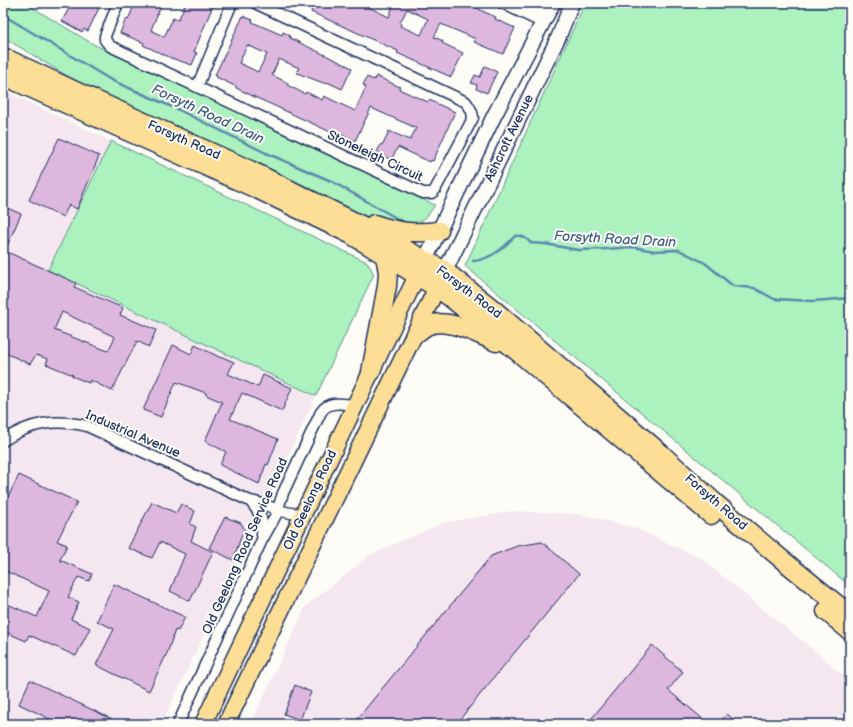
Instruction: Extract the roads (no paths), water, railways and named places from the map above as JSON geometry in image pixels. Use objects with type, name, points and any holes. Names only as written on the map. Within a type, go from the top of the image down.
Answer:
[{"type":"highway","name":"Forsyth Road","points":[[3,57],[250,170],[363,226],[445,272],[499,314],[738,522],[850,615]]},
{"type":"highway","name":"Forsyth Road","points":[[3,74],[17,82],[259,190],[352,235],[437,288],[518,352],[850,631]]},
{"type":"highway","points":[[326,208],[389,229],[415,233],[439,231]]},
{"type":"highway","points":[[371,372],[387,286],[388,272],[385,256]]},
{"type":"highway","points":[[415,334],[428,326],[436,324],[454,325],[466,328],[518,352]]},
{"type":"main road","points":[[548,13],[548,24],[558,21],[571,5]]},
{"type":"main road","name":"Ashcroft Avenue","points":[[445,272],[559,36],[571,5]]},
{"type":"main road","name":"Ashcroft Avenue","points":[[424,260],[494,116],[548,13]]},
{"type":"main road","name":"Old Geelong Road","points":[[203,724],[424,260]]},
{"type":"main road","name":"Old Geelong Road","points":[[226,724],[445,272]]},
{"type":"street","name":"Stoneleigh Circuit","points":[[118,3],[105,33],[105,40],[110,46],[423,193],[432,193],[438,188],[473,118],[470,106],[466,102],[255,3]]},
{"type":"street","points":[[197,87],[232,3]]},
{"type":"street","points":[[502,3],[548,13]]},
{"type":"street","points":[[524,3],[548,13]]},
{"type":"street","name":"Old Geelong Road Service Road","points":[[178,724],[262,540],[278,510],[283,493],[317,419],[323,409],[331,404],[355,405]]},
{"type":"street","name":"Industrial Avenue","points":[[3,441],[20,431],[49,422],[73,423],[87,426],[250,501],[262,503],[286,513],[304,513]]},
{"type":"street","name":"Industrial Avenue","points":[[250,501],[260,513],[262,518],[262,540]]},
{"type":"waterway","name":"Forsyth Road Drain","points":[[3,15],[111,80],[179,110],[266,153],[331,181],[405,223]]},
{"type":"waterway","name":"Forsyth Road Drain","points":[[473,261],[490,256],[501,249],[515,236],[524,237],[531,243],[578,250],[633,247],[654,251],[679,250],[705,263],[733,286],[754,288],[774,299],[814,301],[850,298]]}]
